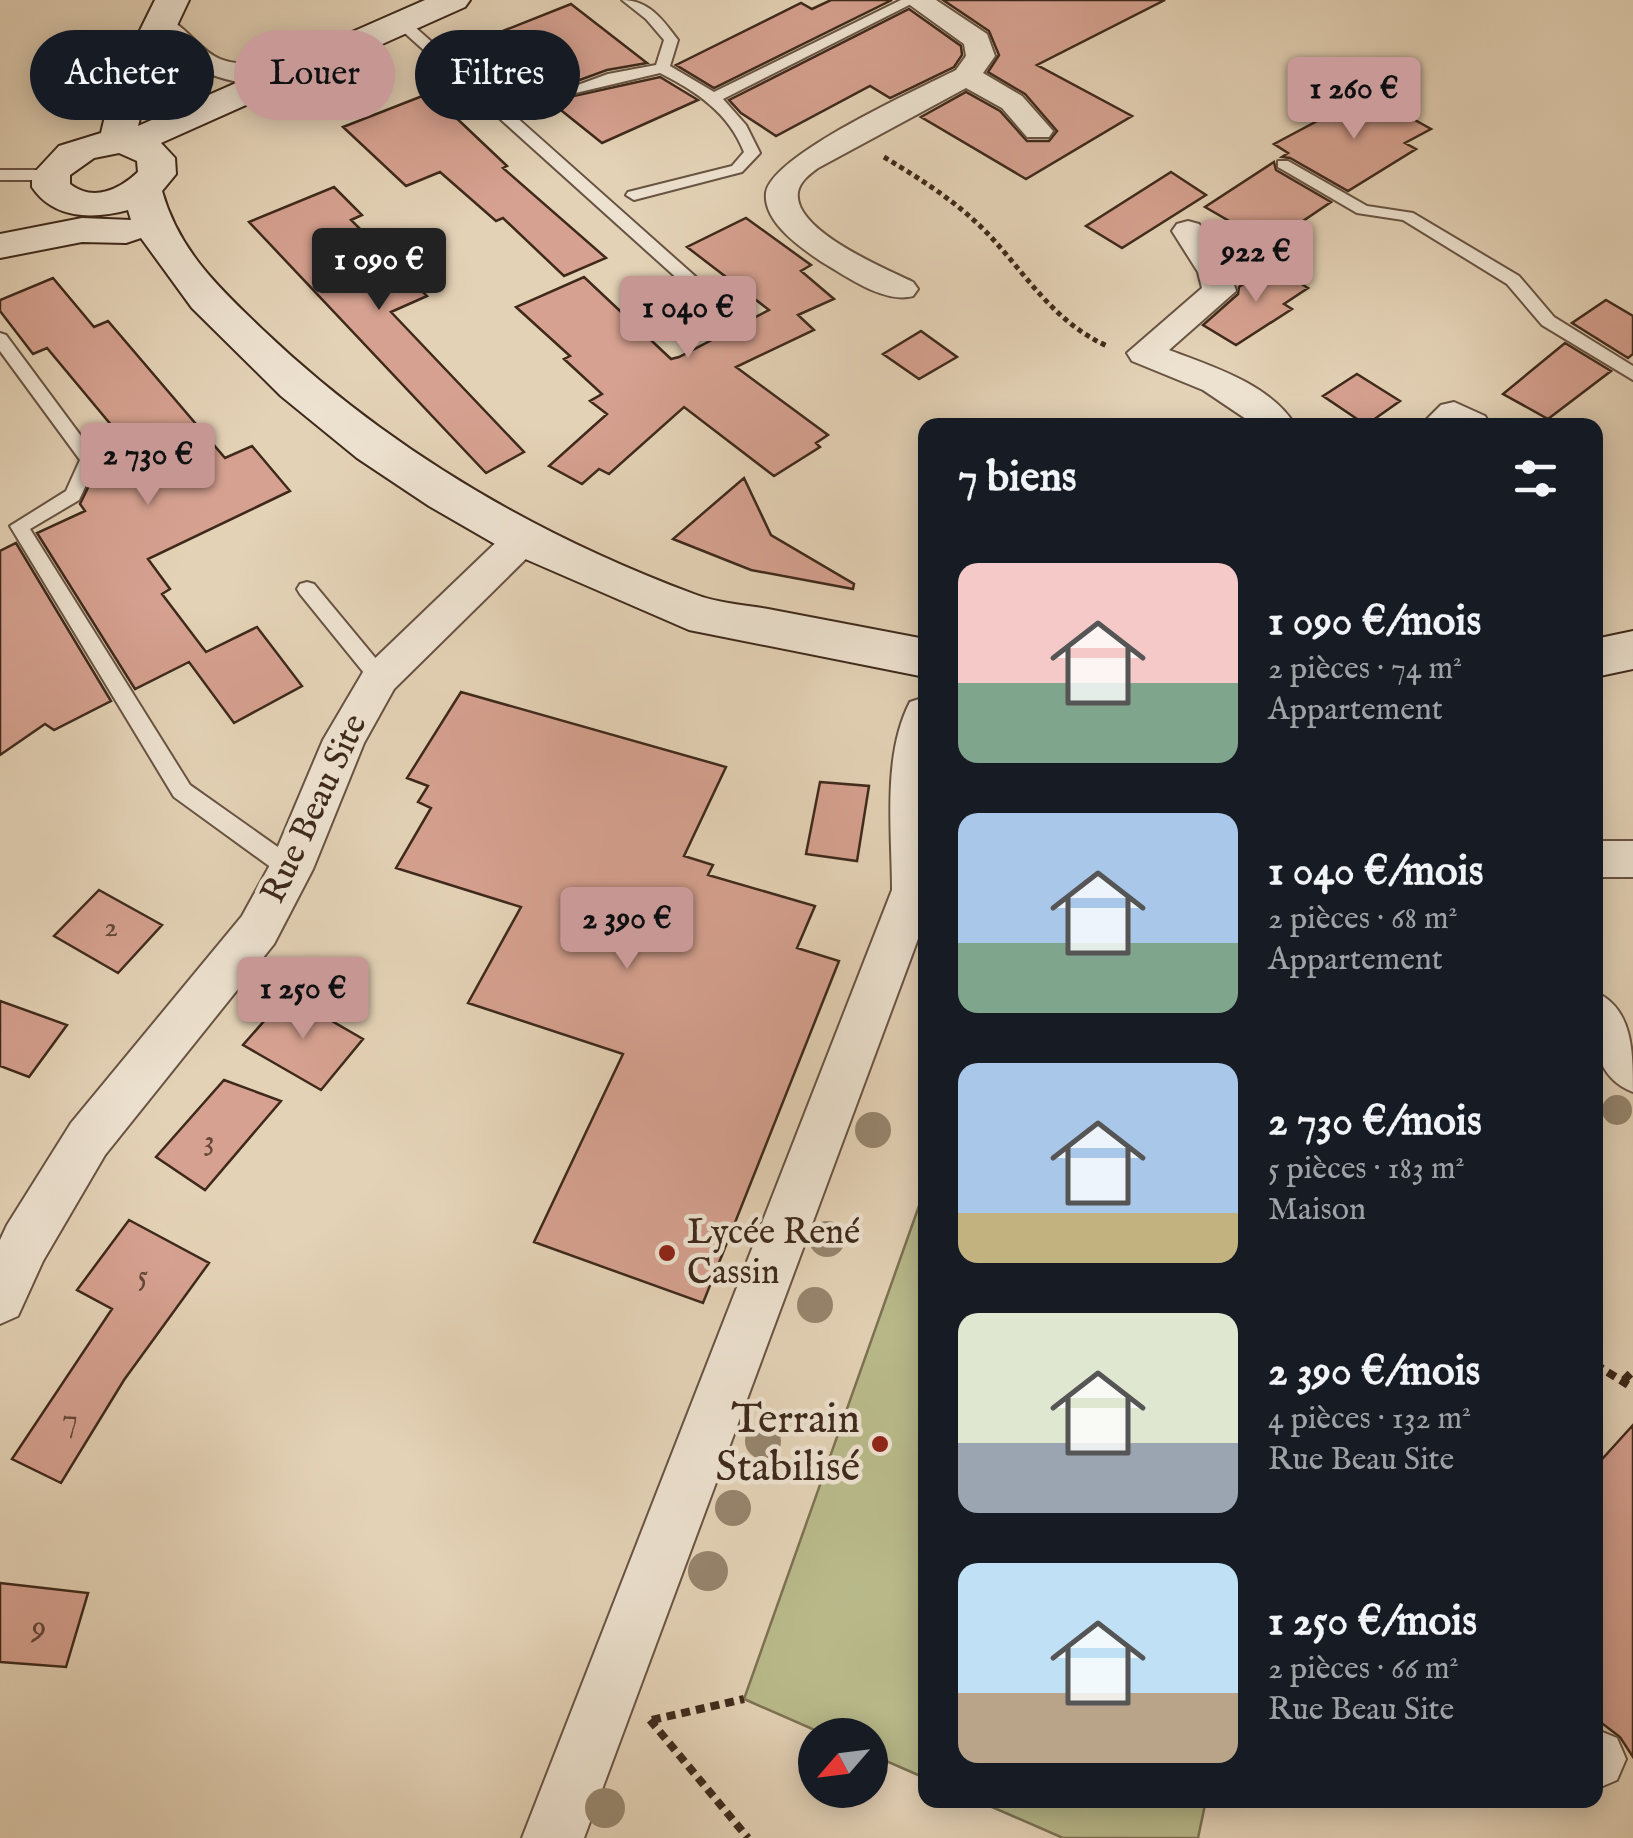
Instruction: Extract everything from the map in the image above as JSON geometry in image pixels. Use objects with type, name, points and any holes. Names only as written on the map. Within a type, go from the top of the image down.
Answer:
[{"type":"main road","points":[[386,30],[453,0]]},
{"type":"main road","points":[[0,233],[71,185],[137,158],[234,99]]},
{"type":"main road","points":[[0,244],[61,208],[111,120]]},
{"type":"main road","points":[[120,120],[119,125],[137,158],[152,228],[206,298],[296,386],[445,495],[523,539],[689,612],[918,657]]},
{"type":"main road","points":[[71,185],[101,144],[137,158]]},
{"type":"main road","points":[[71,185],[115,209],[180,267]]},
{"type":"main road","points":[[0,244],[82,230],[142,231]]},
{"type":"main road","points":[[1603,656],[1633,650]]},
{"type":"street","points":[[901,289],[815,241],[791,219],[782,198],[786,179],[807,160],[966,76],[981,56],[977,40],[914,0]]},
{"type":"street","points":[[167,12],[188,56],[208,67],[234,72]]},
{"type":"street","points":[[966,76],[1012,102],[1038,132]]},
{"type":"street","points":[[1188,231],[1214,272],[1219,291],[1144,353],[1197,374],[1260,408],[1270,418]]},
{"type":"street","name":"Rue Beau Site","points":[[0,1298],[25,1243],[88,1139],[258,930],[292,870],[344,740],[380,678],[523,539]]},
{"type":"street","points":[[918,749],[914,769],[918,828]]},
{"type":"street","points":[[1603,859],[1633,859]]},
{"type":"street","points":[[552,1838],[628,1709],[918,897]]},
{"type":"street","points":[[1603,1025],[1633,1070]]},
{"type":"lane","points":[[629,0],[651,16],[671,40],[662,68]]},
{"type":"lane","points":[[712,99],[914,0]]},
{"type":"lane","points":[[402,23],[736,322]]},
{"type":"lane","points":[[580,89],[612,77],[662,68],[694,83],[746,132],[752,154],[737,169],[634,195]]},
{"type":"lane","points":[[1284,164],[1363,210],[1407,216],[1452,243],[1513,280],[1548,321],[1633,374]]},
{"type":"lane","points":[[0,175],[71,185]]},
{"type":"lane","points":[[0,339],[89,459],[84,484],[74,498],[19,526],[182,790],[292,870]]},
{"type":"lane","points":[[307,589],[380,678]]},
{"type":"path","points":[[848,137],[929,183],[967,214],[992,238],[1052,314],[1081,337],[1124,353],[1144,353]]},
{"type":"path","points":[[1603,1368],[1633,1388]]},
{"type":"path","points":[[1624,1380],[1633,1371]]},
{"type":"path","points":[[628,1709],[744,1699]]},
{"type":"path","points":[[628,1709],[738,1820],[748,1838]]},
{"type":"green space","name":"Terrain Stabilisé","points":[[918,1209],[918,1775],[888,1762],[888,1718],[798,1718],[798,1723],[744,1699]]},
{"type":"green space","points":[[994,1808],[1204,1808],[1198,1838],[1063,1838]]},
{"type":"building","points":[[831,0],[892,0],[714,88],[676,65],[801,3],[812,9]]},
{"type":"building","points":[[943,0],[1165,0],[1037,65],[1132,116],[1026,179],[921,117],[966,92],[1000,111],[1027,141],[1049,141],[1057,131],[1025,94],[988,72],[999,55],[989,31]]},
{"type":"building","points":[[571,4],[647,63],[580,80],[580,30],[505,30]]},
{"type":"building","points":[[909,9],[961,46],[962,55],[954,67],[890,98],[870,86],[776,136],[741,113],[729,100]]},
{"type":"building","points":[[660,77],[698,100],[602,143],[573,120],[580,120],[580,95]]},
{"type":"building","points":[[1368,94],[1431,129],[1405,143],[1416,149],[1348,191],[1282,157],[1288,153],[1274,144]]},
{"type":"building","points":[[415,99],[415,120],[458,120],[507,166],[503,168],[606,258],[564,276],[503,218],[496,221],[440,172],[406,186],[343,127],[361,120],[395,120],[395,107]]},
{"type":"building","points":[[1274,162],[1276,170],[1331,202],[1269,244],[1205,207]]},
{"type":"building","points":[[1171,172],[1206,195],[1122,248],[1086,226]]},
{"type":"building","points":[[334,187],[362,215],[351,220],[427,296],[391,312],[524,452],[486,473],[249,222]]},
{"type":"building","points":[[746,218],[811,265],[801,271],[834,299],[798,315],[814,330],[736,367],[828,435],[816,443],[820,447],[774,476],[684,407],[609,474],[599,469],[582,484],[549,466],[607,414],[590,401],[602,394],[564,359],[570,356],[516,307],[584,277],[671,359],[679,357],[731,330],[745,329],[746,322],[769,310],[687,247]]},
{"type":"building","points":[[1270,265],[1308,288],[1284,304],[1292,309],[1236,345],[1203,325],[1238,294],[1239,287]]},
{"type":"building","points":[[53,278],[94,327],[108,321],[225,458],[252,446],[290,491],[148,559],[170,589],[162,594],[206,652],[257,627],[302,686],[234,723],[189,662],[135,689],[37,533],[85,511],[80,504],[101,461],[91,443],[117,432],[47,348],[33,354],[0,311],[0,300]]},
{"type":"building","points":[[1606,300],[1633,316],[1633,354],[1628,358],[1572,323]]},
{"type":"building","points":[[921,331],[957,357],[919,379],[883,354]]},
{"type":"building","points":[[1565,343],[1611,371],[1549,418],[1503,394]]},
{"type":"building","points":[[1357,374],[1400,401],[1376,418],[1356,418],[1323,396]]},
{"type":"building","points":[[744,478],[771,535],[854,584],[853,589],[751,570],[673,539]]},
{"type":"building","points":[[16,543],[111,701],[54,730],[45,724],[0,755],[0,551]]},
{"type":"building","points":[[461,692],[726,767],[684,856],[713,865],[708,875],[815,906],[797,948],[839,961],[703,1303],[534,1242],[623,1054],[468,1003],[521,907],[396,868],[431,808],[418,802],[428,786],[407,778]]},
{"type":"building","points":[[820,782],[869,786],[857,861],[806,854]]},
{"type":"building","points":[[99,890],[162,925],[118,973],[54,936]]},
{"type":"building","points":[[287,995],[363,1039],[321,1090],[243,1045]]},
{"type":"building","points":[[0,1001],[67,1025],[29,1077],[0,1066]]},
{"type":"building","points":[[224,1080],[281,1101],[205,1190],[156,1157]]},
{"type":"building","points":[[129,1220],[209,1263],[124,1380],[61,1483],[12,1459],[112,1309],[77,1290]]},
{"type":"building","points":[[1633,1425],[1633,1757],[1620,1737],[1603,1724],[1603,1458]]},
{"type":"building","points":[[0,1583],[88,1593],[66,1667],[0,1662]]},
{"type":"place","name":"Lycée René Cassin","points":[[667,1253]]},
{"type":"place","name":"Terrain Stabilisé","points":[[880,1444]]}]
